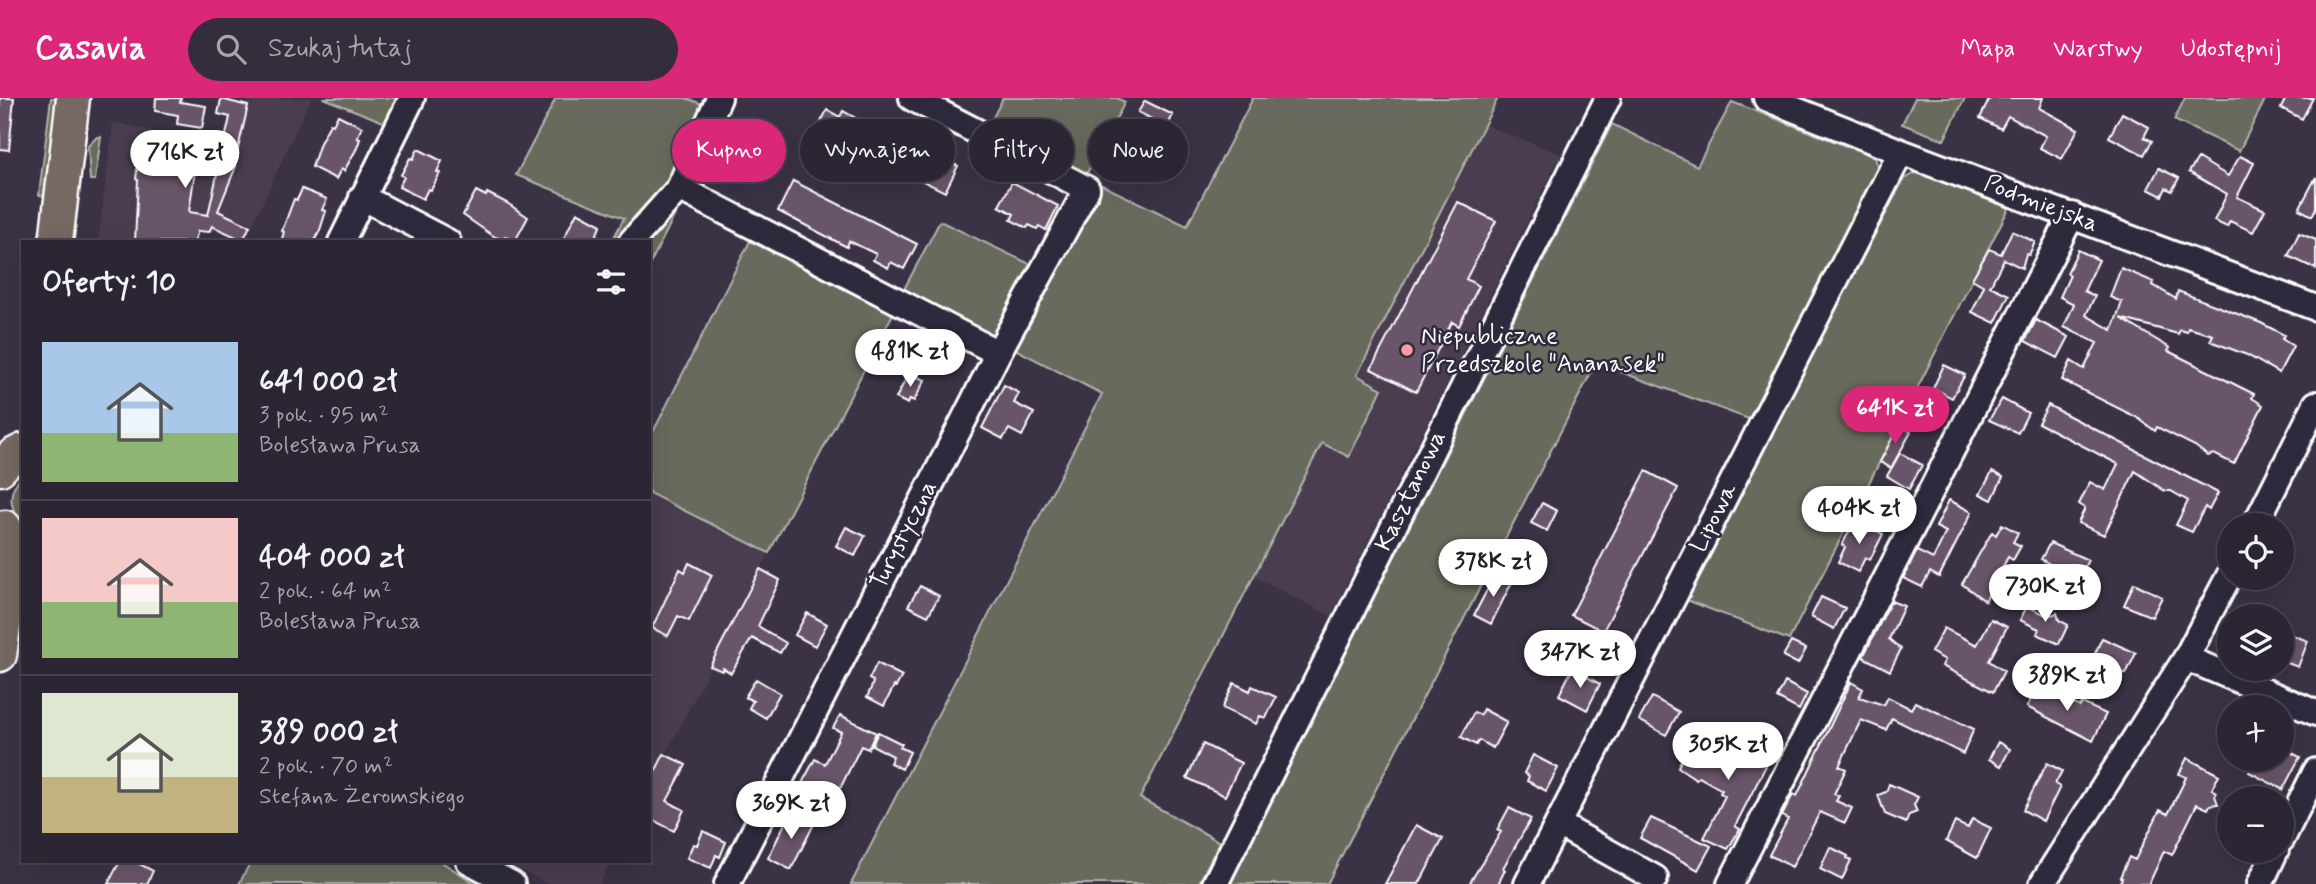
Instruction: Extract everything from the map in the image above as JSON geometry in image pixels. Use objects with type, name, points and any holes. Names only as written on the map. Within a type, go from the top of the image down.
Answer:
[{"type":"main road","points":[[56,240],[74,98]]},
{"type":"main road","points":[[0,469],[12,455],[21,451]]},
{"type":"main road","points":[[0,655],[15,587],[5,567],[9,529]]},
{"type":"street","points":[[342,240],[412,98]]},
{"type":"street","points":[[633,240],[679,188],[719,98]]},
{"type":"street","name":"Turystyczna","points":[[727,884],[998,353],[1087,189],[912,98]]},
{"type":"street","name":"Kasztanowa","points":[[1215,884],[1608,98]]},
{"type":"street","name":"Podmiejska","points":[[1766,98],[1901,152],[2316,308]]},
{"type":"street","name":"Lipowa","points":[[1527,884],[1901,152]]},
{"type":"street","points":[[679,188],[998,353]]},
{"type":"street","points":[[362,197],[444,240]]},
{"type":"street","points":[[1730,884],[2072,215]]},
{"type":"street","points":[[2261,513],[2316,404]]},
{"type":"street","points":[[2042,884],[2186,658],[2222,590]]},
{"type":"street","points":[[2186,658],[2316,713]]},
{"type":"street","points":[[2294,815],[2316,771]]},
{"type":"street","points":[[1558,824],[1655,878]]},
{"type":"street","points":[[473,863],[512,884]]},
{"type":"street","points":[[2260,884],[2270,863]]},
{"type":"shaded area","points":[[249,98],[311,98],[245,240],[221,232],[199,231],[194,240],[98,240],[113,122],[237,150]]},
{"type":"shaded area","points":[[1485,125],[1561,154],[1331,616],[1254,577]]},
{"type":"shaded area","points":[[651,494],[769,553],[651,783]]},
{"type":"shaded area","points":[[507,863],[610,863],[600,884],[548,884]]},
{"type":"green space","points":[[51,98],[57,98],[44,196],[39,195]]},
{"type":"green space","points":[[323,98],[406,98],[391,125]]},
{"type":"green space","points":[[556,98],[686,98],[726,113],[723,119],[672,119],[672,182],[691,182],[651,262],[651,240],[613,240],[624,218],[516,175]]},
{"type":"green space","points":[[1003,98],[1117,98],[1125,102],[1116,119],[1088,119],[1088,171],[1085,177],[1074,171],[1074,119],[992,119]]},
{"type":"green space","points":[[1253,98],[1498,98],[1357,375],[1382,389],[1349,457],[1322,443],[1140,798],[1220,842],[1198,884],[851,884],[1102,394],[903,291],[940,221],[1038,268],[1085,177],[1088,182],[1095,182],[1187,226]]},
{"type":"green space","points":[[1915,98],[1965,98],[1944,140],[1902,124]]},
{"type":"green space","points":[[2185,98],[2266,98],[2239,151],[2174,120]]},
{"type":"green space","points":[[1732,102],[1875,157],[1878,168],[1760,417],[1754,421],[1596,363],[1327,884],[1230,884],[1612,124],[1697,166]]},
{"type":"green space","points":[[97,137],[101,137],[95,180],[90,180],[88,146]]},
{"type":"green space","points":[[1917,172],[2009,208],[1789,640],[1684,599],[1904,179]]},
{"type":"green space","points":[[750,241],[893,314],[769,553],[651,494],[651,436]]},
{"type":"green space","points":[[21,478],[21,520],[14,511],[11,499]]},
{"type":"green space","points":[[250,863],[443,863],[476,884],[239,884]]},
{"type":"building","points":[[0,98],[14,98],[9,150],[0,149]]},
{"type":"building","points":[[156,98],[181,98],[180,102],[206,106],[202,128],[177,124],[178,115],[155,111]]},
{"type":"building","points":[[1990,98],[2043,98],[2039,108],[2078,129],[2062,159],[2040,148],[2046,136],[2008,116],[2001,129],[1980,118]]},
{"type":"building","points":[[2286,98],[2313,98],[2302,119],[2281,108]]},
{"type":"building","points":[[221,99],[248,106],[236,166],[218,211],[250,226],[243,240],[212,226],[209,232],[198,231],[195,240],[135,240],[136,179],[138,163],[141,163],[142,145],[197,157],[189,212],[208,215],[230,117],[218,114]]},
{"type":"building","points":[[1145,101],[1173,115],[1171,119],[1152,119],[1138,112]]},
{"type":"building","points":[[827,110],[840,117],[843,111],[857,119],[822,119]]},
{"type":"building","points":[[2122,113],[2149,127],[2144,137],[2152,141],[2144,155],[2109,137]]},
{"type":"building","points":[[338,115],[362,127],[357,138],[360,139],[357,148],[344,171],[341,169],[336,179],[312,167],[320,143]]},
{"type":"building","points":[[418,149],[442,161],[437,172],[440,173],[423,199],[399,187],[404,177],[401,175]]},
{"type":"building","points":[[2240,156],[2254,163],[2237,197],[2265,210],[2253,232],[2230,221],[2227,227],[2214,221],[2227,194],[2189,172],[2198,158],[2228,176]]},
{"type":"building","points":[[2159,168],[2179,178],[2172,191],[2166,188],[2162,196],[2148,189]]},
{"type":"building","points":[[2316,177],[2316,208],[2312,216],[2299,209]]},
{"type":"building","points":[[793,181],[917,244],[904,269],[891,262],[888,268],[873,260],[876,254],[849,241],[847,247],[778,211]]},
{"type":"building","points":[[925,182],[950,182],[945,192]]},
{"type":"building","points":[[1012,182],[1058,206],[1046,230],[1039,226],[1037,229],[1029,225],[1027,228],[1011,220],[1014,214],[999,206]]},
{"type":"building","points":[[302,189],[327,199],[322,210],[326,211],[315,240],[282,240],[282,231],[294,199],[297,200]]},
{"type":"building","points":[[476,191],[486,196],[487,193],[507,203],[528,217],[516,240],[513,240],[505,236],[503,239],[495,237],[463,215]]},
{"type":"building","points":[[1458,202],[1496,221],[1466,279],[1479,286],[1459,326],[1452,322],[1416,392],[1371,369]]},
{"type":"building","points":[[577,212],[601,225],[594,240],[563,240]]},
{"type":"building","points":[[2012,231],[2035,242],[2029,255],[2026,254],[2022,268],[2004,259],[1990,286],[2009,295],[1995,323],[1972,312],[1984,286],[1972,279],[1989,249],[2001,254]]},
{"type":"building","points":[[2299,233],[2316,240],[2316,269],[2288,256]]},
{"type":"building","points":[[2078,250],[2099,260],[2084,291],[2095,296],[2086,315],[2112,330],[2122,302],[2110,297],[2121,268],[2154,282],[2153,285],[2176,299],[2178,291],[2261,323],[2284,335],[2282,339],[2293,346],[2279,373],[2247,355],[2210,341],[2213,335],[2188,328],[2187,332],[2180,330],[2178,334],[2120,318],[2170,348],[2168,351],[2254,394],[2252,398],[2263,405],[2234,464],[2214,454],[2208,456],[2195,446],[2157,427],[2155,431],[2138,418],[2062,380],[2071,361],[2084,369],[2097,343],[2064,327],[2074,304],[2060,297]]},
{"type":"building","points":[[2036,320],[2069,337],[2058,358],[2025,341]]},
{"type":"building","points":[[1944,365],[1965,375],[1952,398],[1933,388]]},
{"type":"building","points":[[909,373],[925,380],[914,401],[910,399],[908,404],[896,398]]},
{"type":"building","points":[[1004,385],[1019,393],[1014,403],[1034,413],[1022,436],[1009,429],[1003,439],[982,428]]},
{"type":"building","points":[[2002,399],[2028,413],[2018,433],[1989,420]]},
{"type":"building","points":[[2048,405],[2218,493],[2209,510],[2205,507],[2192,532],[2176,525],[2188,501],[2171,491],[2165,491],[2135,471],[2104,535],[2078,523],[2085,508],[2079,504],[2090,482],[2105,490],[2118,464],[2038,423]]},
{"type":"building","points":[[1899,425],[1911,432],[1891,468],[1880,462]]},
{"type":"building","points":[[1900,453],[1922,465],[1909,489],[1887,476]]},
{"type":"building","points":[[1646,471],[1678,488],[1603,631],[1571,615]]},
{"type":"building","points":[[1992,472],[2003,477],[1992,500],[1980,494]]},
{"type":"building","points":[[1949,500],[1972,512],[1939,577],[1930,572],[1922,587],[1903,578],[1917,551],[1933,559],[1946,532],[1936,527]]},
{"type":"building","points":[[1542,503],[1557,511],[1547,531],[1531,523]]},
{"type":"building","points":[[1855,520],[1883,534],[1870,560],[1865,558],[1858,572],[1838,562],[1845,547],[1842,545]]},
{"type":"building","points":[[2002,524],[2018,533],[2013,542],[2021,546],[2013,560],[2008,557],[1985,601],[1962,584],[1992,532],[1996,535]]},
{"type":"building","points":[[846,527],[865,536],[855,556],[836,546]]},
{"type":"building","points":[[2050,543],[2088,560],[2078,580],[2041,559]]},
{"type":"building","points":[[689,563],[712,575],[689,621],[678,616],[668,636],[652,628],[680,569],[685,572]]},
{"type":"building","points":[[760,569],[780,580],[758,626],[786,643],[780,653],[752,638],[731,673],[723,668],[722,671],[710,666]]},
{"type":"building","points":[[1496,573],[1512,582],[1491,624],[1474,615]]},
{"type":"building","points":[[2134,583],[2162,597],[2152,617],[2124,605]]},
{"type":"building","points":[[920,586],[939,596],[928,616],[908,606]]},
{"type":"building","points":[[1821,597],[1845,608],[1834,629],[1811,617]]},
{"type":"building","points":[[1891,601],[1904,606],[1889,639],[1901,649],[1890,671],[1863,657]]},
{"type":"building","points":[[2027,606],[2046,615],[2057,613],[2059,620],[2068,625],[2059,644],[2037,634],[2039,629],[2020,620]]},
{"type":"building","points":[[807,613],[827,624],[815,646],[795,635]]},
{"type":"building","points":[[1991,619],[2007,627],[1989,661],[2004,671],[1993,692],[1942,666],[1945,660],[1931,652],[1944,628],[1977,645]]},
{"type":"building","points":[[2294,636],[2308,641],[2298,667],[2294,666]]},
{"type":"building","points":[[2102,638],[2136,653],[2126,674],[2093,658]]},
{"type":"building","points":[[1791,642],[1806,649],[1798,664],[1783,656]]},
{"type":"building","points":[[877,663],[902,676],[884,706],[867,697],[873,681],[869,679]]},
{"type":"building","points":[[1572,669],[1600,684],[1587,710],[1559,695]]},
{"type":"building","points":[[756,679],[780,693],[766,718],[749,708],[753,701],[745,697]]},
{"type":"building","points":[[1785,682],[1807,694],[1799,710],[1777,698]]},
{"type":"building","points":[[1851,682],[1863,689],[1859,697],[1884,705],[1888,697],[1911,709],[1915,702],[1974,729],[1963,754],[1892,718],[1886,730],[1861,720],[1839,766],[1846,769],[1834,794],[1839,796],[1836,801],[1852,808],[1845,823],[1820,812],[1792,867],[1769,855],[1788,819],[1782,816],[1793,794],[1797,796]]},
{"type":"building","points":[[1234,683],[1250,691],[1252,686],[1276,697],[1266,718],[1260,716],[1256,724],[1222,708]]},
{"type":"building","points":[[2037,685],[2080,707],[2082,703],[2106,714],[2093,741],[2027,707]]},
{"type":"building","points":[[1652,697],[1679,712],[1666,735],[1639,720]]},
{"type":"building","points":[[1483,709],[1507,722],[1493,748],[1479,740],[1476,745],[1461,737],[1474,712],[1480,715]]},
{"type":"building","points":[[840,715],[876,733],[868,749],[861,746],[834,801],[801,785],[815,759],[825,764],[841,732],[833,728]]},
{"type":"building","points":[[878,732],[902,744],[900,747],[910,752],[902,769],[890,763],[893,756],[872,745]]},
{"type":"building","points":[[1749,737],[1774,750],[1735,826],[1740,829],[1728,849],[1704,838],[1725,796],[1720,793],[1722,790],[1699,777],[1696,779],[1678,767],[1688,746],[1694,740],[1729,759],[1731,755],[1738,759]]},
{"type":"building","points":[[1998,742],[2010,749],[2001,766],[1989,759]]},
{"type":"building","points":[[1203,744],[1241,763],[1225,796],[1187,778]]},
{"type":"building","points":[[664,754],[686,765],[667,801],[684,810],[674,831],[651,819],[651,780]]},
{"type":"building","points":[[2294,754],[2300,757],[2294,768]]},
{"type":"building","points":[[1533,755],[1558,768],[1546,791],[1527,781],[1529,776],[1524,773]]},
{"type":"building","points":[[2187,758],[2219,775],[2212,789],[2217,792],[2217,804],[2210,805],[2208,809],[2197,804],[2172,855],[2164,851],[2149,884],[2119,884],[2129,857],[2135,860],[2160,810],[2168,814],[2186,777],[2179,774]]},
{"type":"building","points":[[2047,763],[2062,771],[2055,784],[2060,787],[2043,821],[2023,810]]},
{"type":"building","points":[[2249,772],[2292,772],[2285,786],[2276,786]]},
{"type":"building","points":[[1889,784],[1918,797],[1914,805],[1917,812],[1909,815],[1906,823],[1885,814],[1878,795],[1886,792]]},
{"type":"building","points":[[1509,808],[1531,819],[1503,868],[1505,870],[1498,884],[1469,884],[1501,832],[1497,830]]},
{"type":"building","points":[[791,811],[814,824],[791,870],[768,858]]},
{"type":"building","points":[[1651,818],[1711,846],[1698,870],[1640,838]]},
{"type":"building","points":[[1972,819],[1991,828],[1977,858],[1946,841],[1955,822],[1968,828]]},
{"type":"building","points":[[1416,825],[1443,839],[1419,884],[1385,884]]},
{"type":"building","points":[[703,831],[726,842],[720,857],[716,855],[711,868],[687,858]]},
{"type":"building","points":[[1830,847],[1851,860],[1842,880],[1820,869]]},
{"type":"building","points":[[119,863],[138,863],[153,871],[147,884],[108,884]]},
{"type":"place","name":"Niepubliczne Przedszkole \"Ananasek\"","points":[[1407,350]]}]
